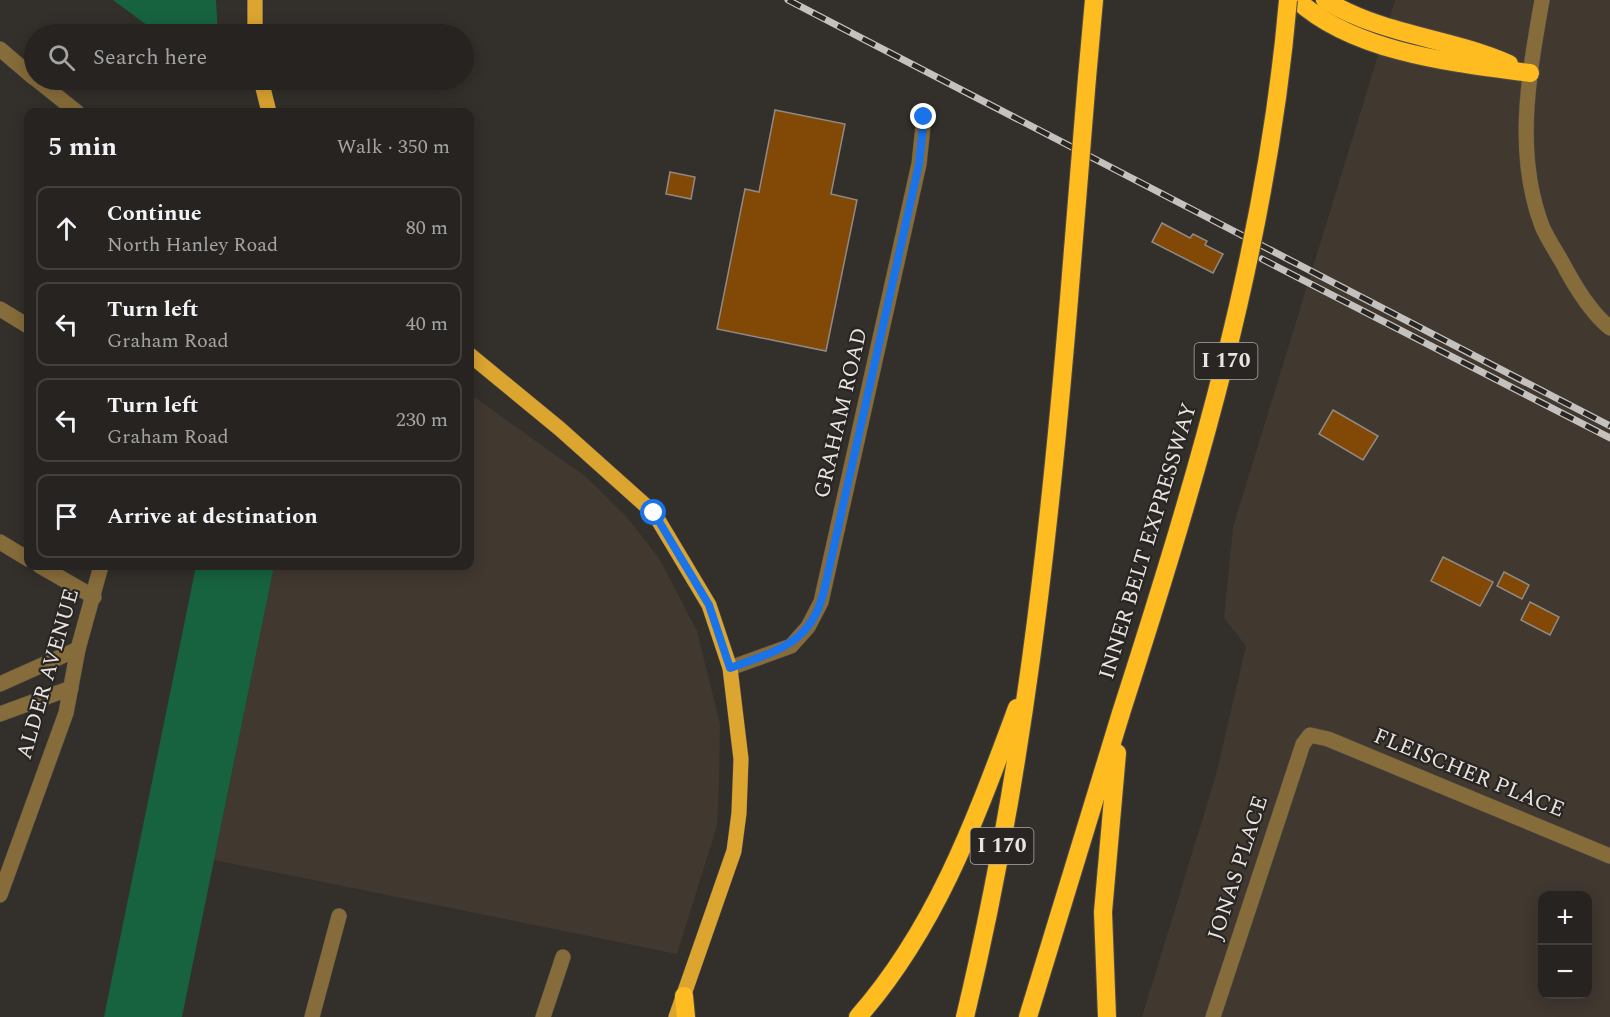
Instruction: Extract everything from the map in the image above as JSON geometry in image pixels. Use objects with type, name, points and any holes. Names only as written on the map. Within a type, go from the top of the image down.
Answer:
[{"type":"highway","name":"I 170","points":[[965,1017],[1005,828],[1031,672],[1053,488],[1094,0]]},
{"type":"highway","name":"INNER BELT EXPRESSWAY","points":[[1028,1017],[1188,501],[1234,328],[1265,175],[1288,0]]},
{"type":"highway","points":[[1297,0],[1334,24],[1389,47],[1474,66],[1530,73]]},
{"type":"highway","points":[[1325,0],[1357,17],[1387,29],[1476,49],[1530,73]]},
{"type":"highway","points":[[858,1017],[897,966],[928,918],[955,868],[1031,672]]},
{"type":"highway","points":[[1107,1017],[1103,912],[1121,713]]},
{"type":"highway","points":[[684,996],[686,1017]]},
{"type":"main road","points":[[255,0],[255,24]]},
{"type":"main road","points":[[264,90],[268,108]]},
{"type":"main road","points":[[474,358],[560,429],[654,513],[709,605],[730,668],[741,759],[737,832],[720,896],[676,1017]]},
{"type":"street","points":[[1542,0],[1530,73],[1525,138],[1530,181],[1543,226],[1571,279],[1602,322],[1610,328]]},
{"type":"street","points":[[0,49],[24,69]]},
{"type":"street","points":[[50,90],[72,108]]},
{"type":"street","name":"GRAHAM ROAD","points":[[730,668],[791,646],[808,627],[821,602],[919,164],[924,117]]},
{"type":"street","points":[[0,309],[24,324]]},
{"type":"street","points":[[0,542],[24,557]]},
{"type":"street","points":[[47,570],[94,597]]},
{"type":"street","name":"ALDER AVENUE","points":[[0,895],[66,713],[78,649],[100,570]]},
{"type":"street","points":[[0,684],[78,649]]},
{"type":"street","points":[[0,714],[71,688]]},
{"type":"street","name":"FLEISCHER PLACE","points":[[1310,735],[1328,739],[1610,856]]},
{"type":"street","name":"JONAS PLACE","points":[[1213,1017],[1303,744],[1310,735]]},
{"type":"street","points":[[312,1017],[339,916]]},
{"type":"street","points":[[543,1017],[562,957]]},
{"type":"shaded area","points":[[1395,0],[1610,0],[1610,1017],[1142,1017],[1216,775],[1246,646],[1224,618],[1233,527]]},
{"type":"shaded area","points":[[474,397],[586,477],[626,516],[659,558],[697,631],[720,724],[717,826],[677,954],[214,860],[273,570],[474,570]]},
{"type":"green space","points":[[113,0],[216,0],[217,24],[145,24]]},
{"type":"green space","points":[[195,570],[273,570],[182,1017],[104,1017]]},
{"type":"building","points":[[775,110],[845,124],[831,194],[857,200],[826,351],[717,329],[745,189],[759,192]]},
{"type":"building","points":[[670,172],[695,177],[691,199],[666,194]]},
{"type":"building","points":[[1162,223],[1190,238],[1193,234],[1207,241],[1205,245],[1223,254],[1213,273],[1152,242]]},
{"type":"building","points":[[1333,410],[1378,436],[1363,460],[1319,434]]},
{"type":"building","points":[[1443,557],[1493,582],[1480,606],[1431,581]]},
{"type":"building","points":[[1504,572],[1529,585],[1522,599],[1497,586]]},
{"type":"building","points":[[1530,602],[1559,617],[1550,635],[1521,620]]},
{"type":"railway","points":[[788,0],[1610,426]]},
{"type":"railway","points":[[1262,259],[1610,438]]},
{"type":"route","points":[[654,513],[709,605],[730,668],[791,646],[808,627],[824,591],[919,164],[924,117]]}]
